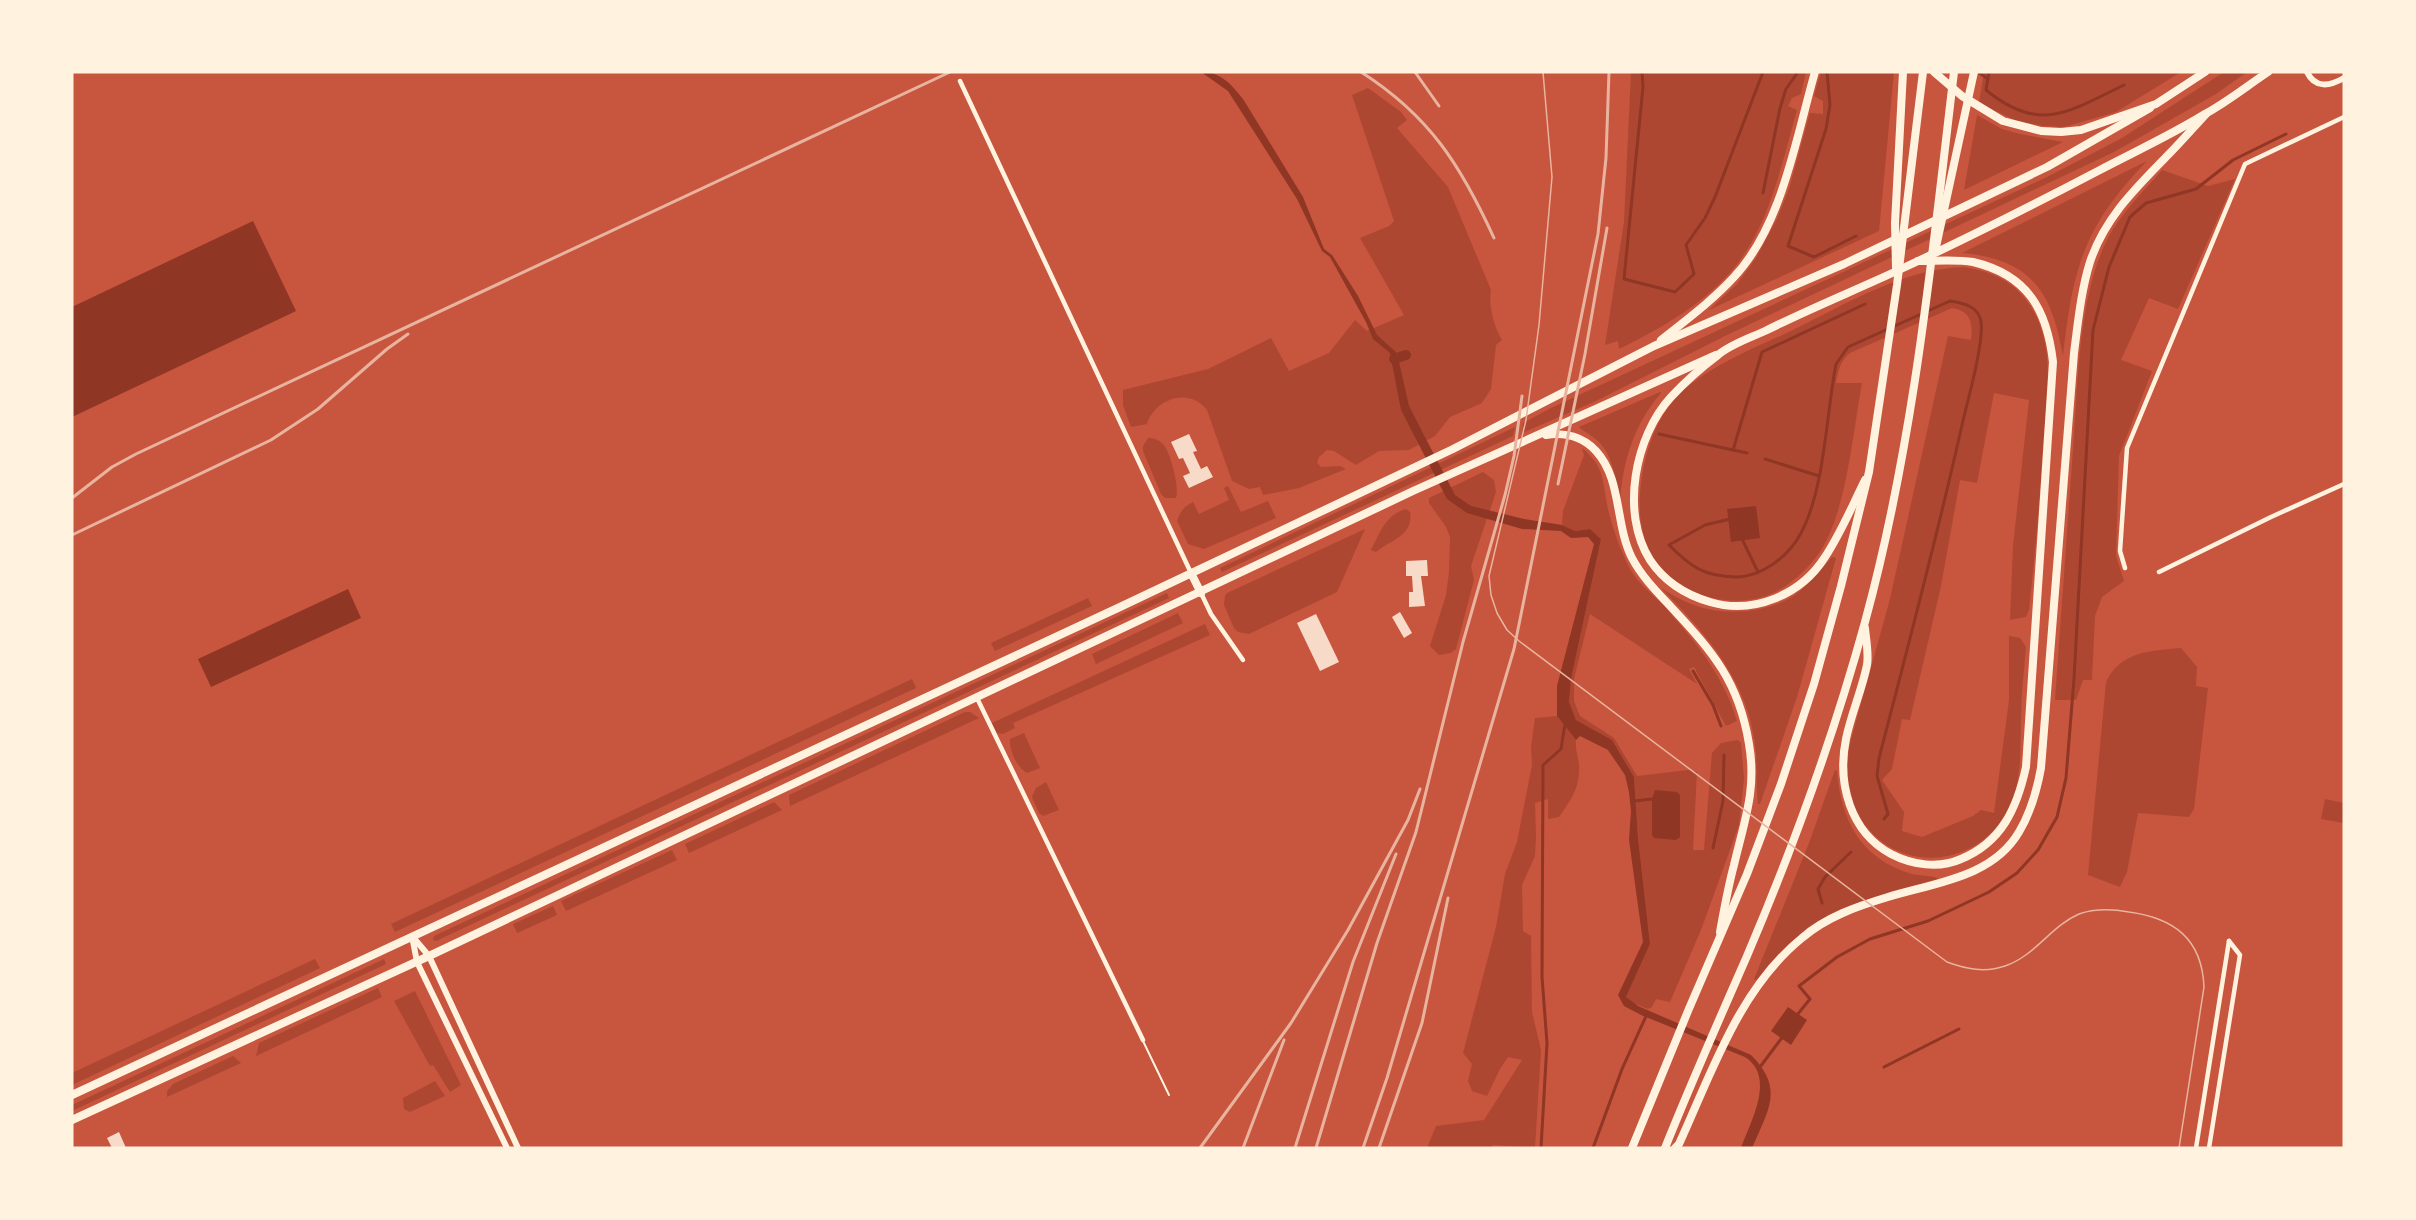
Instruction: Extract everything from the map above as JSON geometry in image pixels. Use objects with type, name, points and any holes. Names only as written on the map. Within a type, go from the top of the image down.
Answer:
[{"type":"highway","points":[[1632,1148],[1747,873],[1781,784],[1814,684],[1869,472],[1897,285],[1923,72]]},
{"type":"highway","points":[[1665,1148],[1699,1063],[1747,955],[1800,820],[1865,622],[1894,498],[1913,388],[1928,287],[1954,72]]},
{"type":"highway","points":[[1865,622],[1868,662],[1844,751],[1844,778],[1851,810],[1859,826],[1888,852],[1921,865],[1953,863],[1974,854],[2000,832],[2015,805],[2026,767],[2053,362],[2045,323],[2030,293],[2013,278],[1972,262],[1918,261]]},
{"type":"main road","points":[[1654,346],[1736,276],[1765,232],[1783,187],[1815,72]]},
{"type":"main road","points":[[1897,285],[1895,222],[1903,72]]},
{"type":"main road","points":[[1934,72],[1962,96],[2003,121],[2041,131],[2081,130],[2156,104]]},
{"type":"main road","points":[[1928,287],[1974,72]]},
{"type":"main road","points":[[72,1095],[1453,449],[1654,346],[1844,264],[1993,193],[2047,167],[2156,104],[2205,72]]},
{"type":"main road","points":[[72,1120],[417,962],[1428,484],[1536,437],[1918,261],[2206,114],[2268,72]]},
{"type":"main road","points":[[1675,1148],[1680,1144],[1731,1029],[1764,978],[1785,952],[1821,924],[1857,907],[1956,878],[1983,867],[2003,851],[2018,834],[2037,792],[2042,768],[2074,353],[2090,262],[2112,216],[2142,179],[2169,155],[2206,114]]},
{"type":"main road","points":[[1720,353],[1671,398],[1657,417],[1641,454],[1635,493],[1638,529],[1649,558],[1667,580],[1690,596],[1724,606],[1753,606],[1774,600],[1795,588],[1824,559],[1869,472]]},
{"type":"main road","points":[[1536,437],[1566,434],[1578,438],[1597,452],[1610,474],[1620,523],[1634,562],[1647,581],[1705,644],[1726,672],[1739,701],[1750,746],[1752,777],[1748,813],[1734,863],[1718,941]]},
{"type":"main road","points":[[1191,573],[1200,592]]},
{"type":"street","points":[[2307,72],[2316,83],[2324,86],[2344,78]]},
{"type":"street","points":[[960,81],[1191,573]]},
{"type":"street","points":[[2125,568],[2120,551],[2127,448],[2245,164],[2344,117]]},
{"type":"street","points":[[2159,572],[2344,484]]},
{"type":"street","points":[[1200,592],[1211,614],[1243,660]]},
{"type":"street","points":[[978,698],[1143,1040]]},
{"type":"street","points":[[412,936],[429,956],[518,1148]]},
{"type":"street","points":[[412,936],[417,962],[469,1065],[507,1148]]},
{"type":"street","points":[[2196,1148],[2229,941],[2240,955],[2209,1148]]},
{"type":"lane","points":[[1143,1040],[1170,1095]]},
{"type":"shaded area","points":[[1201,72],[1220,77],[1230,84],[1243,99],[1303,197],[1324,249],[1332,255],[1358,296],[1377,335],[1397,353],[1409,406],[1455,495],[1471,506],[1524,519],[1562,525],[1575,531],[1590,529],[1601,539],[1571,679],[1569,702],[1576,720],[1612,740],[1634,777],[1638,838],[1650,944],[1626,997],[1638,1006],[1751,1055],[1768,1079],[1770,1089],[1768,1111],[1752,1148],[1741,1148],[1758,1100],[1759,1076],[1754,1066],[1745,1057],[1641,1015],[1624,1006],[1618,995],[1643,942],[1629,840],[1631,811],[1629,792],[1625,775],[1608,750],[1580,736],[1576,740],[1557,716],[1557,686],[1594,544],[1588,537],[1571,538],[1561,531],[1522,529],[1467,513],[1447,499],[1401,410],[1390,353],[1373,339],[1330,257],[1322,251],[1297,199],[1228,91]]},
{"type":"shaded area","points":[[1631,72],[1806,72],[1801,94],[1792,98],[1788,106],[1797,110],[1776,186],[1762,222],[1743,256],[1718,285],[1687,310],[1619,349],[1618,341],[1605,345],[1624,222]]},
{"type":"shaded area","points":[[1821,72],[1894,72],[1879,231],[1709,310],[1737,284],[1756,258],[1777,219],[1789,189],[1810,113],[1823,114],[1823,101],[1814,96]]},
{"type":"shaded area","points":[[1984,72],[2181,72],[2116,112],[2064,127],[2017,121],[1979,103]]},
{"type":"shaded area","points":[[2224,72],[2247,72],[2216,94],[2114,152],[1725,336],[1596,401],[1522,433],[1523,423],[1549,409],[2047,177],[2122,138]]},
{"type":"shaded area","points":[[1368,88],[1401,112],[1407,120],[1397,128],[1448,187],[1491,290],[1492,316],[1502,340],[1496,345],[1491,389],[1482,403],[1450,417],[1435,436],[1409,450],[1379,451],[1356,465],[1334,451],[1327,450],[1319,457],[1317,463],[1321,467],[1340,466],[1346,469],[1299,488],[1263,495],[1260,487],[1249,489],[1232,481],[1207,410],[1200,403],[1183,397],[1165,402],[1151,415],[1147,424],[1131,427],[1123,405],[1123,390],[1208,369],[1271,338],[1289,371],[1329,353],[1355,320],[1367,331],[1404,315],[1360,238],[1389,226],[1394,221],[1352,95]]},
{"type":"shaded area","points":[[1977,115],[2002,129],[2063,142],[1964,190]]},
{"type":"shaded area","points":[[2147,161],[2109,206],[2085,250],[2071,297],[2063,356],[2052,314],[2034,283],[2021,271],[2005,263],[1962,253]]},
{"type":"shaded area","points":[[2162,170],[2208,186],[2235,179],[2178,309],[2149,298],[2121,360],[2152,371],[2119,456],[2116,556],[2124,581],[2102,597],[2095,616],[2092,680],[2083,680],[2076,700],[2055,700],[2078,369],[2085,313],[2098,261],[2108,238],[2126,211]]},
{"type":"shaded area","points":[[253,221],[296,311],[72,417],[72,307]]},
{"type":"shaded area","points":[[1964,267],[1986,272],[2005,280],[2028,302],[2041,327],[2048,378],[2029,610],[2026,617],[2010,620],[2013,546],[2029,400],[1994,393],[1977,483],[1960,480],[1941,586],[1910,720],[1902,719],[1892,769],[1882,780],[1904,812],[1902,831],[1922,837],[1973,816],[1981,810],[1994,813],[2009,700],[2009,636],[2020,638],[2026,647],[2018,779],[2006,813],[1991,833],[1973,847],[1952,855],[1930,858],[1908,854],[1887,845],[1870,831],[1856,810],[1850,795],[1848,755],[1890,599],[1948,336],[1971,340],[1972,328],[1967,315],[1952,308],[1850,353],[1844,359],[1836,383],[1862,383],[1843,492],[1830,533],[1821,550],[1804,571],[1782,588],[1766,596],[1748,600],[1730,600],[1712,598],[1679,584],[1654,558],[1646,542],[1641,524],[1640,497],[1645,460],[1658,424],[1674,400],[1698,379],[1745,352],[1875,290],[1919,274]]},
{"type":"shaded area","points":[[1660,392],[1643,418],[1631,445],[1623,474],[1620,504],[1614,470],[1608,454],[1598,441],[1579,427]]},
{"type":"shaded area","points":[[1515,427],[1513,436],[1222,572],[1220,568]]},
{"type":"shaded area","points":[[1148,438],[1160,442],[1168,453],[1175,478],[1176,498],[1165,498],[1161,494],[1143,451]]},
{"type":"shaded area","points":[[1582,448],[1600,470],[1613,527],[1630,569],[1641,584],[1676,619],[1707,660],[1724,689],[1737,721],[1726,726],[1694,667],[1689,669],[1697,684],[1590,614],[1574,679],[1574,701],[1580,716],[1614,738],[1637,776],[1688,770],[1697,772],[1693,850],[1704,850],[1712,753],[1721,743],[1738,740],[1741,743],[1744,779],[1739,825],[1701,930],[1670,1002],[1656,999],[1652,1007],[1648,1009],[1630,1002],[1626,997],[1650,944],[1638,838],[1634,777],[1612,740],[1576,720],[1569,702],[1571,679],[1601,539],[1590,529],[1575,531],[1562,525],[1563,511],[1584,455]]},
{"type":"shaded area","points":[[1483,472],[1494,480],[1496,492],[1471,566],[1474,580],[1456,649],[1451,653],[1439,655],[1430,646],[1446,595],[1450,537],[1446,527],[1429,503],[1429,498]]},
{"type":"shaded area","points":[[1228,486],[1241,512],[1268,501],[1276,518],[1204,549],[1188,544],[1177,521],[1181,512],[1193,502],[1199,514],[1229,500],[1224,488]]},
{"type":"shaded area","points":[[1756,506],[1760,538],[1731,542],[1727,509]]},
{"type":"shaded area","points":[[1406,509],[1410,512],[1410,520],[1405,532],[1376,552],[1371,550],[1388,520]]},
{"type":"shaded area","points":[[1365,529],[1337,592],[1249,634],[1238,632],[1234,628],[1224,605],[1227,593]]},
{"type":"shaded area","points":[[1832,557],[1836,558],[1797,697],[1760,804],[1758,804],[1756,753],[1752,728],[1736,683],[1711,643],[1661,588],[1686,602],[1706,609],[1749,611],[1777,604],[1800,591]]},
{"type":"shaded area","points":[[348,589],[361,618],[211,687],[198,659]]},
{"type":"shaded area","points":[[1167,593],[1169,598],[436,941],[433,940],[434,936]]},
{"type":"shaded area","points":[[1088,598],[1092,606],[995,651],[991,643]]},
{"type":"shaded area","points":[[1178,613],[1183,623],[1096,664],[1092,654]]},
{"type":"shaded area","points":[[1205,624],[1210,635],[1013,723],[1015,728],[1003,734],[997,733],[992,723]]},
{"type":"shaded area","points":[[2181,648],[2197,667],[2196,686],[2208,688],[2194,809],[2189,817],[2138,813],[2127,872],[2120,887],[2088,875],[2106,682],[2112,672],[2128,658],[2148,652]]},
{"type":"shaded area","points":[[912,679],[916,688],[395,932],[391,924]]},
{"type":"shaded area","points":[[965,712],[970,712],[979,718],[790,806],[789,795]]},
{"type":"shaded area","points":[[1557,716],[1576,740],[1579,764],[1577,786],[1559,817],[1548,819],[1548,799],[1535,803],[1535,856],[1522,885],[1523,931],[1531,936],[1532,1012],[1541,1050],[1535,1148],[1493,1145],[1491,1148],[1427,1148],[1436,1126],[1484,1120],[1522,1060],[1508,1057],[1487,1096],[1472,1091],[1468,1081],[1472,1064],[1463,1053],[1496,927],[1505,874],[1517,842],[1532,765],[1531,747],[1535,718]]},
{"type":"shaded area","points":[[1024,733],[1040,768],[1027,773],[1017,763],[1010,743],[1010,739]]},
{"type":"shaded area","points":[[1835,770],[1849,822],[1867,848],[1879,859],[1894,867],[1912,874],[1939,879],[1859,903],[1821,921],[1788,945],[1757,980],[1754,979],[1809,843]]},
{"type":"shaded area","points":[[1046,782],[1059,810],[1043,816],[1039,813],[1032,797],[1036,788]]},
{"type":"shaded area","points":[[1655,790],[1677,792],[1680,795],[1680,837],[1676,840],[1654,838],[1652,835],[1652,799]]},
{"type":"shaded area","points":[[2325,799],[2344,803],[2344,823],[2321,819]]},
{"type":"shaded area","points":[[774,802],[782,810],[689,853],[685,844]]},
{"type":"shaded area","points":[[672,850],[677,860],[566,911],[561,901]]},
{"type":"shaded area","points":[[553,906],[557,915],[517,933],[513,924]]},
{"type":"shaded area","points":[[315,959],[320,968],[72,1085],[72,1073]]},
{"type":"shaded area","points":[[384,959],[386,964],[72,1111],[72,1105]]},
{"type":"shaded area","points":[[378,988],[382,997],[256,1056],[259,1043]]},
{"type":"shaded area","points":[[415,991],[461,1085],[450,1092],[433,1065],[430,1066],[394,1001]]},
{"type":"shaded area","points":[[1788,1007],[1807,1020],[1791,1045],[1771,1031]]},
{"type":"shaded area","points":[[233,1056],[241,1063],[167,1097],[167,1091],[173,1084]]},
{"type":"shaded area","points":[[435,1081],[445,1096],[410,1112],[404,1109],[403,1098]]},
{"type":"building","points":[[1189,434],[1197,451],[1193,452],[1201,469],[1207,466],[1213,477],[1189,488],[1183,476],[1190,473],[1183,458],[1179,459],[1171,442]]},
{"type":"building","points":[[1427,560],[1428,576],[1421,576],[1425,606],[1409,607],[1409,592],[1413,592],[1412,576],[1406,576],[1406,561]]},
{"type":"building","points":[[1400,612],[1412,633],[1404,638],[1392,617]]},
{"type":"building","points":[[1316,614],[1339,662],[1320,671],[1297,623]]},
{"type":"building","points":[[119,1132],[126,1148],[112,1148],[107,1138]]},
{"type":"waterway","points":[[1642,72],[1643,87],[1624,279],[1675,292],[1694,274],[1686,245],[1705,218],[1715,197],[1763,72]]},
{"type":"waterway","points":[[1763,193],[1780,108],[1786,89],[1798,72]]},
{"type":"waterway","points":[[1827,72],[1830,105],[1826,129],[1788,246],[1814,257],[1856,236]]},
{"type":"waterway","points":[[1978,72],[1988,79]]},
{"type":"waterway","points":[[1989,72],[1986,90],[2005,104],[2022,112],[2039,115],[2070,110],[2124,85]]},
{"type":"waterway","points":[[1797,1015],[1810,999],[1799,986],[1837,957],[1870,939],[1928,921],[1989,892],[2017,873],[2038,850],[2057,817],[2066,778],[2074,679],[2093,330],[2109,267],[2130,217],[2146,203],[2196,189],[2233,160],[2286,134]]},
{"type":"waterway","points":[[1730,519],[1705,525],[1669,545],[1691,565],[1715,575],[1746,576],[1774,564],[1796,541],[1809,515],[1824,451],[1836,364],[1848,347],[1950,301],[1965,304],[1977,312],[1980,317],[1981,332],[1975,373],[1879,758],[1877,776],[1888,814],[1884,819]]},
{"type":"waterway","points":[[1733,450],[1762,352],[1865,304]]},
{"type":"waterway","points":[[1394,359],[1406,355]]},
{"type":"waterway","points":[[1659,434],[1747,453]]},
{"type":"waterway","points":[[1765,459],[1819,476]]},
{"type":"waterway","points":[[1742,539],[1758,572]]},
{"type":"waterway","points":[[1693,671],[1713,705],[1721,726]]},
{"type":"waterway","points":[[1541,1148],[1547,1043],[1542,977],[1543,765],[1561,749],[1565,724]]},
{"type":"waterway","points":[[1713,848],[1723,801],[1724,755]]},
{"type":"waterway","points":[[1634,801],[1652,799]]},
{"type":"waterway","points":[[1822,903],[1818,889],[1825,877],[1851,852]]},
{"type":"waterway","points":[[1593,1148],[1622,1069],[1647,1014]]},
{"type":"waterway","points":[[1884,1067],[1959,1029]]},
{"type":"waterway","points":[[1760,1067],[1784,1035]]},
{"type":"tram line","points":[[1543,72],[1552,177],[1539,325],[1526,420],[1489,576],[1491,595],[1497,613],[1507,630],[1947,962],[1976,969],[2005,966],[2025,955],[2069,919],[2085,912],[2116,910],[2145,915],[2172,925],[2191,943],[2198,955],[2204,987],[2179,1148]]},
{"type":"railway","points":[[72,498],[112,467],[136,454],[950,72]]},
{"type":"railway","points":[[1361,72],[1406,106],[1441,144],[1469,188],[1494,238]]},
{"type":"railway","points":[[1415,72],[1439,106]]},
{"type":"railway","points":[[1363,1148],[1387,1078],[1514,649],[1598,234],[1606,158],[1609,72]]},
{"type":"railway","points":[[1558,484],[1585,354],[1607,228]]},
{"type":"railway","points":[[72,535],[271,440],[318,409],[387,349],[408,334]]},
{"type":"railway","points":[[1316,1148],[1377,943],[1416,832],[1463,642],[1505,495],[1514,456],[1522,396]]},
{"type":"railway","points":[[1200,1148],[1291,1023],[1348,930],[1408,820],[1420,789]]},
{"type":"railway","points":[[1295,1148],[1353,962],[1396,854]]},
{"type":"railway","points":[[1379,1148],[1422,1023],[1448,898]]},
{"type":"railway","points":[[1243,1148],[1284,1040]]}]
